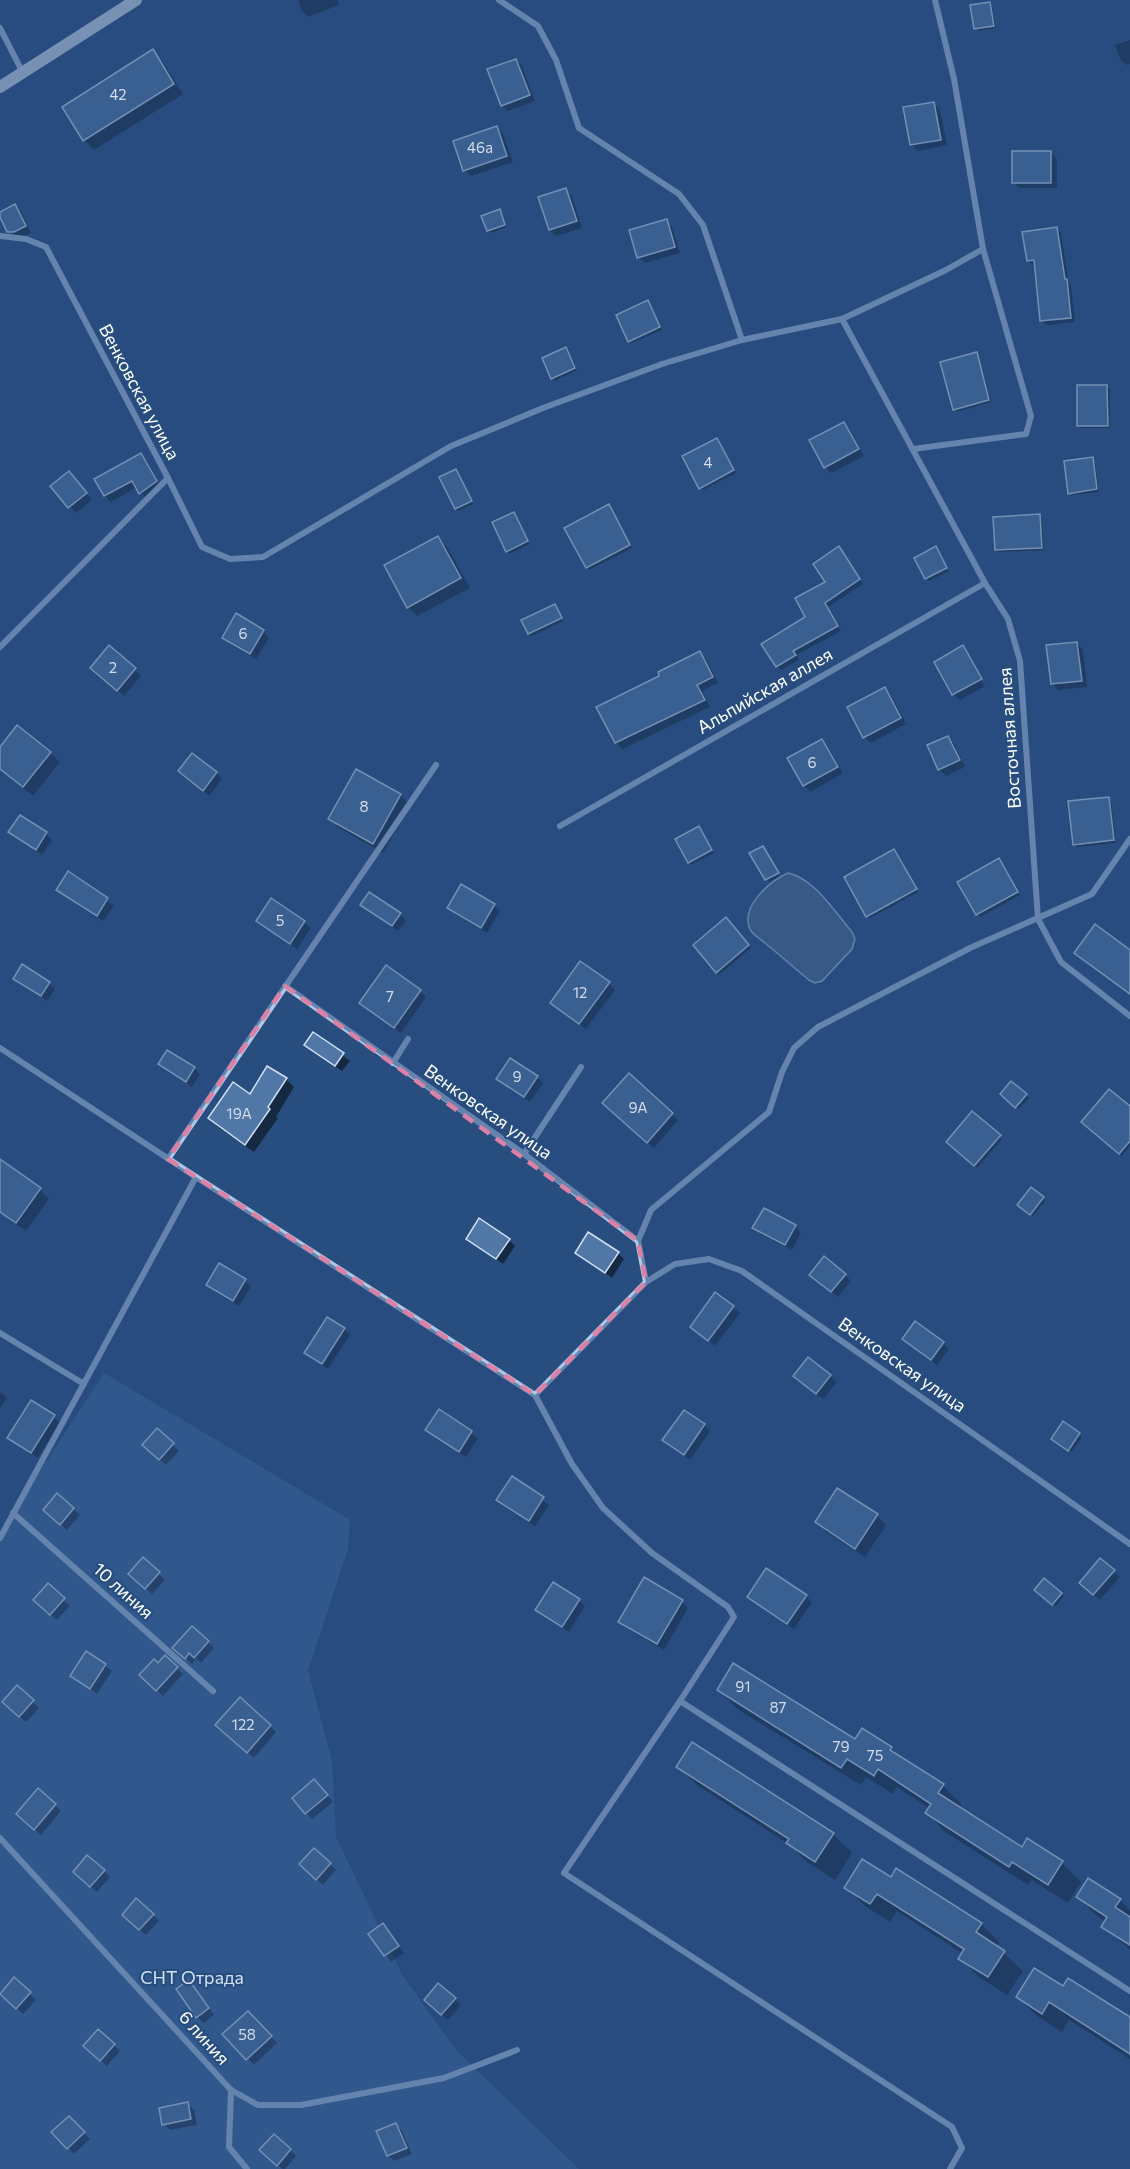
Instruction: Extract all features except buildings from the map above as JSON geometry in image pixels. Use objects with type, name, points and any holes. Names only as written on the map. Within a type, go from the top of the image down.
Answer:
[{"type":"main road","points":[[0,87],[136,0]]},
{"type":"street","points":[[500,0],[538,26],[556,60],[579,128],[679,194],[703,225],[742,340]]},
{"type":"street","points":[[913,448],[1026,434],[1031,416],[983,249],[954,79],[935,0]]},
{"type":"street","points":[[0,28],[23,73]]},
{"type":"street","name":"Венковская улица","points":[[0,236],[26,238],[46,247],[168,478],[0,647]]},
{"type":"street","points":[[168,478],[202,547],[230,559],[262,557],[451,447],[564,400],[662,364],[742,340],[842,319],[946,270],[983,249]]},
{"type":"street","name":"Восточная аллея","points":[[842,319],[985,583],[1008,619],[1020,661],[1038,919],[1061,962],[1130,1016]]},
{"type":"street","name":"Альпийская аллея","points":[[560,826],[985,583]]},
{"type":"street","points":[[168,1159],[436,765]]},
{"type":"street","points":[[646,1282],[638,1241],[651,1210],[769,1112],[782,1072],[794,1048],[818,1027],[970,948],[1092,894],[1130,839]]},
{"type":"street","name":"Венковская улица","points":[[285,986],[524,1154],[638,1241]]},
{"type":"street","points":[[393,1064],[408,1039]]},
{"type":"street","points":[[0,1048],[196,1178],[535,1395],[572,1464],[603,1508],[652,1553],[728,1606],[734,1617],[564,1873],[952,2127],[962,2148],[950,2169]]},
{"type":"street","points":[[524,1154],[581,1067]]},
{"type":"street","points":[[0,1538],[196,1178]]},
{"type":"street","name":"Венковская улица","points":[[535,1395],[646,1282],[675,1264],[709,1259],[742,1271],[1130,1544]]},
{"type":"street","points":[[0,1333],[84,1384]]},
{"type":"street","name":"10 линия","points":[[14,1513],[213,1691]]},
{"type":"street","points":[[680,1701],[1130,1991]]},
{"type":"street","name":"6 линия","points":[[0,1838],[231,2090],[229,2147],[247,2169]]},
{"type":"street","points":[[231,2090],[258,2105],[301,2105],[444,2078],[517,2050]]},
{"type":"highlighted area","points":[[285,986],[638,1241],[646,1282],[535,1395],[168,1159]]},
{"type":"green space","name":"СНТ Отрада","points":[[104,1373],[350,1520],[348,1548],[308,1671],[332,1761],[336,1837],[402,1975],[456,2050],[579,2169],[0,2169],[0,1533]]},
{"type":"shaded area","points":[[788,873],[798,876],[815,889],[852,932],[855,939],[852,949],[822,981],[815,983],[754,934],[748,922],[752,905],[758,896],[773,882]]}]
